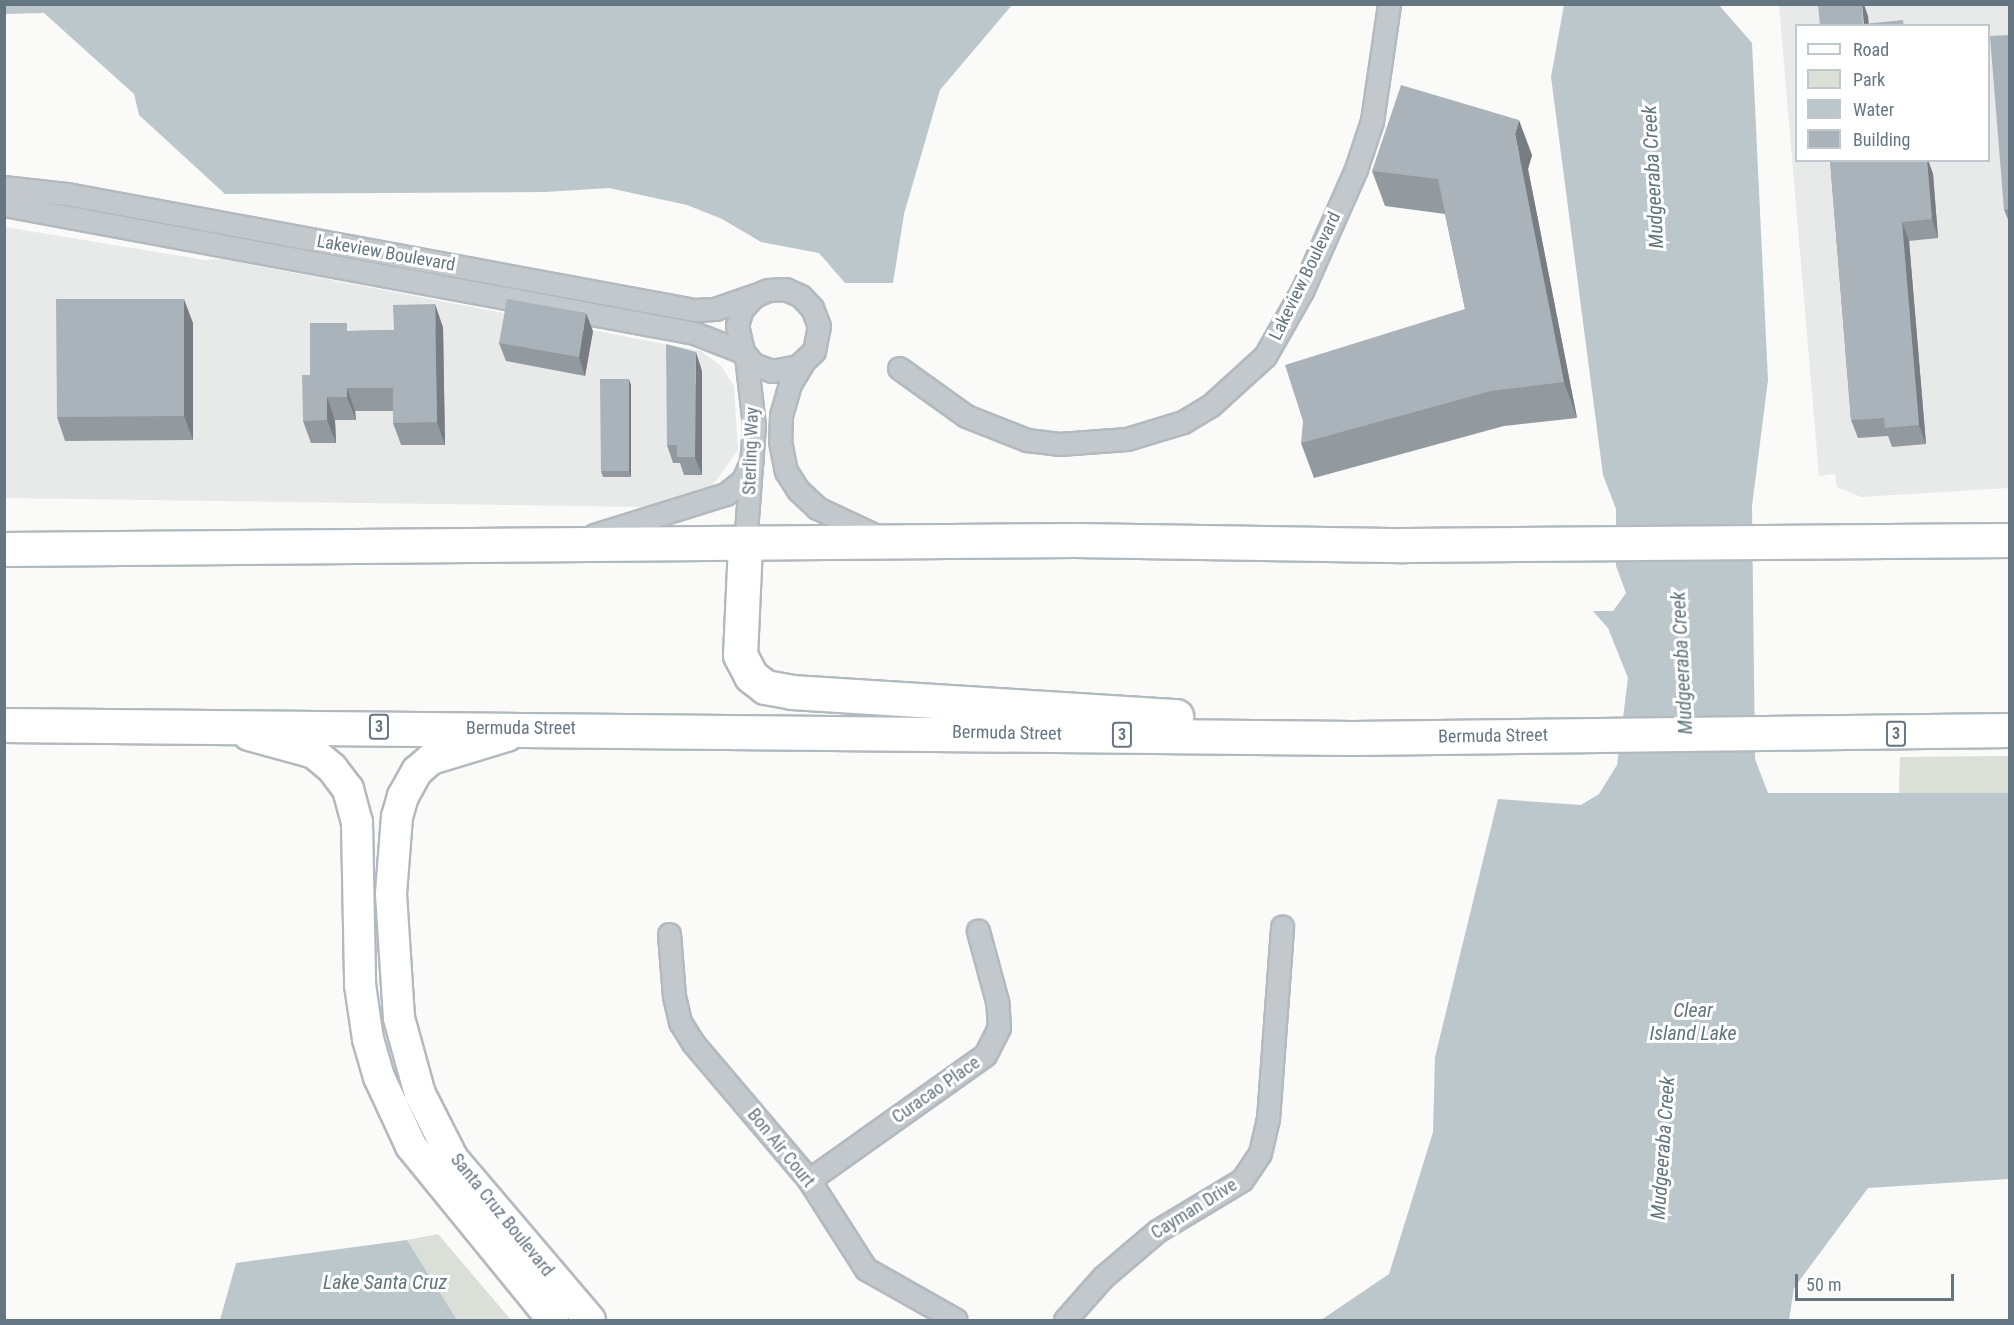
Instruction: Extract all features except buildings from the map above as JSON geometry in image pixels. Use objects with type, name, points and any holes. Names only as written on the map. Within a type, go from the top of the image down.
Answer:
[{"type":"main road","points":[[4,549],[553,547],[1075,540],[1600,543],[2010,540]]},
{"type":"main road","points":[[745,545],[740,655],[751,676],[769,688],[908,700],[1103,709],[1353,738]]},
{"type":"main road","name":"Bermuda Street","points":[[4,725],[223,729],[305,726],[535,728],[1353,738],[2010,730]]},
{"type":"street","name":"Lakeview Boulevard","points":[[899,368],[966,416],[1027,440],[1059,444],[1127,439],[1183,422],[1210,406],[1265,356],[1286,324],[1324,241],[1356,169],[1372,121],[1389,4]]},
{"type":"street","name":"Lakeview Boulevard","points":[[4,188],[102,200],[654,303],[710,310],[764,291]]},
{"type":"street","points":[[99,223],[102,200]]},
{"type":"street","name":"Lakeview Boulevard","points":[[4,205],[702,335],[744,354]]},
{"type":"street","points":[[224,246],[228,224]]},
{"type":"street","points":[[473,292],[478,270]]},
{"type":"street","points":[[764,291],[793,292],[816,314],[818,339],[802,364],[772,371],[744,354],[737,336],[740,314],[750,300],[764,291]]},
{"type":"street","points":[[627,321],[654,303]]},
{"type":"street","name":"Sterling Way","points":[[744,354],[753,406],[752,460],[745,545]]},
{"type":"street","name":"Sterling Way","points":[[802,364],[790,384],[781,416],[782,457],[790,478],[803,496],[829,516],[902,544]]},
{"type":"street","points":[[553,547],[721,496],[740,483],[752,460]]},
{"type":"street","name":"Santa Cruz Boulevard","points":[[535,728],[428,761],[405,790],[396,825],[392,948],[399,1018],[410,1066],[453,1159],[590,1320]]},
{"type":"street","name":"Santa Cruz Boulevard","points":[[223,729],[306,749],[327,764],[345,784],[357,822],[359,934],[364,1015],[379,1077],[411,1146],[554,1320]]},
{"type":"street","points":[[359,934],[368,894],[371,803],[377,801],[386,804],[396,825]]},
{"type":"street","name":"Cayman Drive","points":[[1065,1320],[1103,1277],[1156,1231],[1242,1180],[1260,1153],[1268,1119],[1282,927]]},
{"type":"street","name":"Curacao Place","points":[[809,1180],[985,1055],[999,1027],[997,1001],[978,931]]},
{"type":"street","name":"Bon Air Court","points":[[669,934],[674,996],[681,1022],[693,1043],[809,1180],[866,1269],[956,1320]]},
{"type":"street","points":[[379,1077],[410,1066]]},
{"type":"shaded area","points":[[1779,5],[2009,5],[2009,488],[1861,497],[1837,487],[1835,474],[1819,476]]},
{"type":"shaded area","points":[[5,227],[205,260],[222,259],[701,351],[721,366],[734,386],[738,450],[713,485],[689,497],[645,507],[5,498]]},
{"type":"green space","points":[[2009,756],[2009,793],[1899,793],[1900,757]]},
{"type":"green space","points":[[438,1234],[511,1320],[457,1320],[407,1240]]},
{"type":"water","points":[[4,5],[1012,5],[940,90],[904,214],[893,283],[845,283],[819,253],[761,242],[722,219],[687,205],[609,188],[545,192],[225,194],[139,115],[134,94],[44,13],[5,14]]},
{"type":"water","name":"Clear Island Lake","points":[[1564,5],[1719,5],[1752,43],[1768,380],[1752,506],[1755,759],[1768,793],[2009,793],[2009,1179],[1868,1188],[1794,1288],[1789,1320],[1321,1320],[1389,1274],[1433,1132],[1435,1057],[1498,799],[1581,805],[1599,794],[1617,765],[1628,678],[1608,628],[1593,611],[1613,611],[1626,593],[1616,566],[1616,509],[1603,475],[1551,77]]},
{"type":"water","name":"Lake Santa Cruz","points":[[407,1240],[457,1320],[220,1320],[236,1263]]},
{"type":"water label","name":"Mudgeeraba Creek","points":[[1653,177]]},
{"type":"water label","name":"Mudgeeraba Creek","points":[[1682,663]]},
{"type":"water label","name":"Mudgeeraba Creek","points":[[1663,1148]]}]
